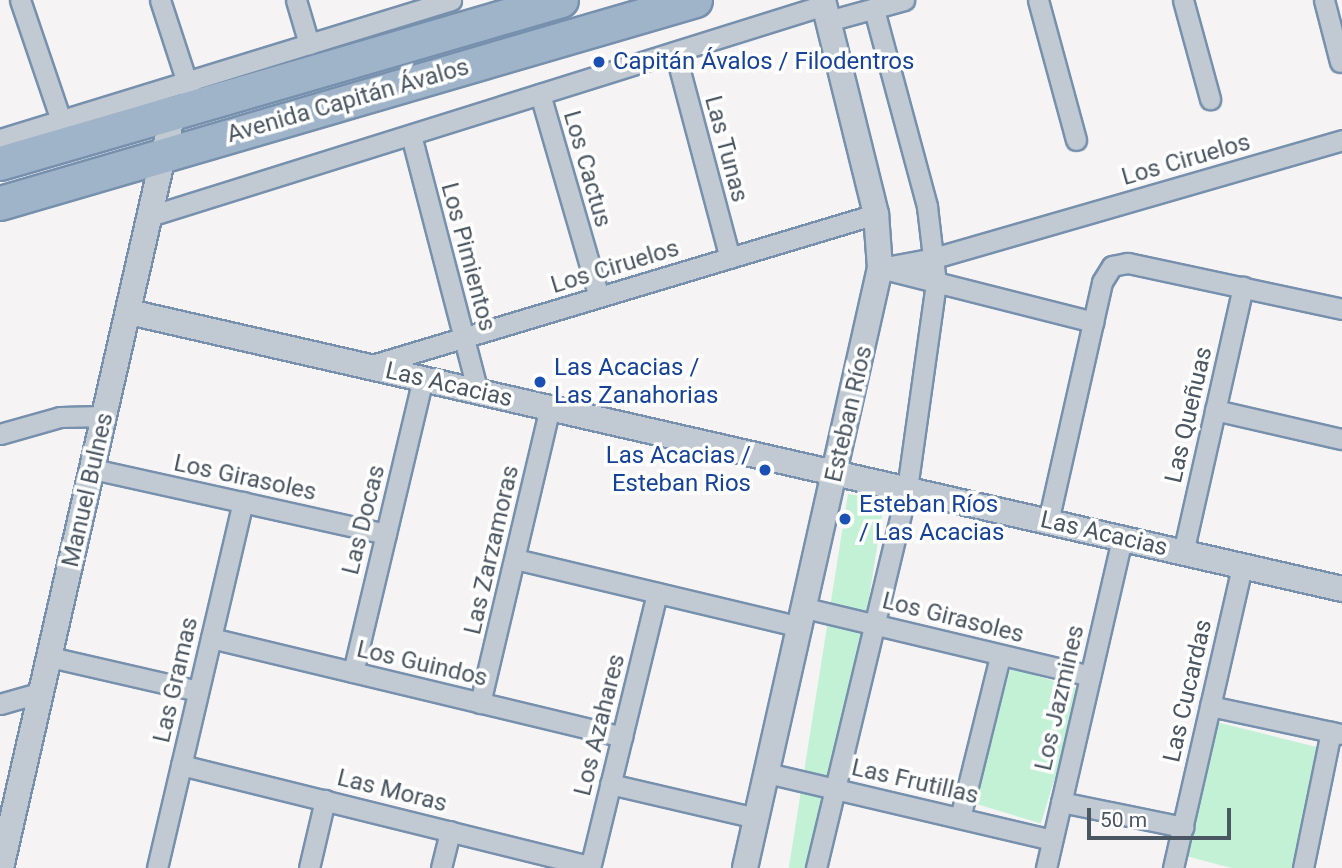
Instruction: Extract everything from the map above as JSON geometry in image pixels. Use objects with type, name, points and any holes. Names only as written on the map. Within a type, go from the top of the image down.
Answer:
[{"type":"highway","name":"Avenida Capitán Ávalos","points":[[0,163],[65,132],[561,0]]},
{"type":"highway","name":"Avenida Capitán Ávalos","points":[[0,203],[695,0]]},
{"type":"street","points":[[20,0],[65,132]]},
{"type":"street","name":"Manuel Bulnes","points":[[3,854],[150,216],[165,154],[184,100],[160,0]]},
{"type":"street","points":[[296,0],[309,44]]},
{"type":"street","name":"Avenida Capitán Ávalos","points":[[150,216],[675,52],[825,9],[874,9],[904,0]]},
{"type":"street","points":[[1038,0],[1076,140]]},
{"type":"street","points":[[1183,0],[1210,99]]},
{"type":"street","points":[[1324,0],[1340,62]]},
{"type":"street","name":"Avenida Capitán Ávalos","points":[[184,100],[309,44],[438,2]]},
{"type":"street","name":"Esteban Ríos","points":[[745,868],[880,268],[876,215],[825,9]]},
{"type":"street","points":[[816,868],[907,489],[936,283],[927,206],[874,9]]},
{"type":"street","name":"Las Tunas","points":[[675,52],[730,258]]},
{"type":"street","name":"Los Cactus","points":[[540,94],[599,297]]},
{"type":"street","name":"Avenida Capitán Ávalos","points":[[0,139],[65,132]]},
{"type":"street","name":"Los Pimientos","points":[[411,135],[478,392]]},
{"type":"street","name":"Los Ciruelos","points":[[880,268],[934,258],[1342,140]]},
{"type":"street","name":"Los Ciruelos","points":[[368,366],[876,215]]},
{"type":"street","points":[[1048,522],[1103,277],[1112,266],[1128,263],[1342,309]]},
{"type":"street","points":[[880,268],[1094,322]]},
{"type":"street","name":"Las Queñuas","points":[[1183,553],[1243,287]]},
{"type":"street","name":"Las Acacias","points":[[129,312],[1342,589]]},
{"type":"street","name":"Las Docas","points":[[353,672],[423,379]]},
{"type":"street","name":"Las Zarzamoras","points":[[480,703],[550,408]]},
{"type":"street","points":[[1215,410],[1342,439]]},
{"type":"street","points":[[0,434],[60,417],[105,416]]},
{"type":"street","name":"Los Girasoles","points":[[93,469],[386,534]]},
{"type":"street","name":"Las Gramas","points":[[157,868],[243,502]]},
{"type":"street","name":"Los Jazmines","points":[[1046,868],[1122,539]]},
{"type":"street","name":"Los Girasoles","points":[[515,559],[657,593],[803,618],[874,624],[1090,676]]},
{"type":"street","name":"Las Cucardas","points":[[1177,867],[1183,827],[1242,566]]},
{"type":"street","name":"Los Azahares","points":[[590,867],[657,593]]},
{"type":"street","name":"Los Guindos","points":[[211,638],[622,737]]},
{"type":"street","points":[[960,818],[1000,656]]},
{"type":"street","points":[[50,657],[198,691]]},
{"type":"street","points":[[0,704],[41,692]]},
{"type":"street","points":[[1210,706],[1336,733],[1303,868]]},
{"type":"street","name":"Las Moras","points":[[181,765],[590,867]]},
{"type":"street","name":"Las Frutillas","points":[[766,773],[1052,840]]},
{"type":"street","points":[[610,783],[757,818]]},
{"type":"street","points":[[309,868],[325,800]]},
{"type":"street","points":[[1061,802],[1183,827]]},
{"type":"street","points":[[441,868],[450,831]]},
{"type":"green space","points":[[848,494],[885,500],[826,868],[789,868]]},
{"type":"green space","points":[[1011,668],[1082,690],[1041,824],[970,802]]},
{"type":"green space","points":[[1216,722],[1325,749],[1294,868],[1231,868],[1186,856]]},
{"type":"place","name":"Capitán Ávalos / Filodentros","points":[[599,62]]},
{"type":"place","name":"Las Acacias / Las Zanahorias","points":[[540,382]]},
{"type":"place","name":"Las Acacias / Esteban Rios","points":[[765,470]]},
{"type":"place","name":"Esteban Ríos / Las Acacias","points":[[845,519]]}]
